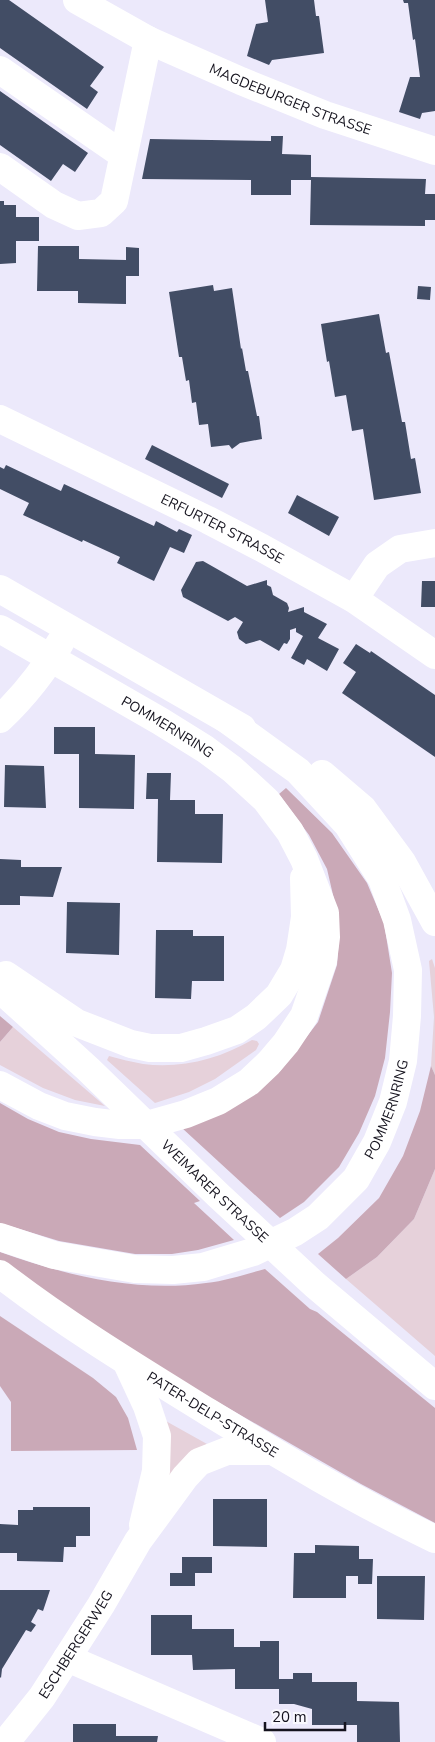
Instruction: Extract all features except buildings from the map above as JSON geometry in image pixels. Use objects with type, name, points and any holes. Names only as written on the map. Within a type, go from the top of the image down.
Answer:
[{"type":"street","name":"MAGDEBURGER STRASSE","points":[[77,0],[148,40],[325,115],[435,151]]},
{"type":"street","points":[[0,166],[54,205],[78,216],[101,212],[114,201],[148,40]]},
{"type":"street","points":[[0,70],[123,156]]},
{"type":"street","name":"ERFURTER STRASSE","points":[[0,419],[208,520],[354,599],[435,655]]},
{"type":"street","points":[[354,599],[377,565],[392,554],[400,549],[435,543]]},
{"type":"street","name":"POMMERNRING","points":[[0,588],[226,719],[307,762],[363,809],[402,862],[435,922]]},
{"type":"street","name":"POMMERNRING","points":[[0,629],[205,749],[232,769],[266,800],[290,832],[304,859],[325,913],[326,937],[323,961],[304,1016],[269,1063],[249,1082],[218,1101],[186,1114],[147,1126],[120,1126],[65,1116],[39,1106],[0,1085]]},
{"type":"street","points":[[0,719],[15,705],[51,659],[68,629]]},
{"type":"street","name":"POMMERNRING","points":[[0,1237],[54,1255],[125,1268],[173,1270],[203,1267],[253,1252],[295,1232],[318,1217],[356,1179],[377,1142],[393,1102],[403,1061],[407,1016],[408,970],[397,920],[382,879],[348,825],[298,771],[226,719]]},
{"type":"street","name":"POMMERNRING","points":[[0,971],[77,1023],[131,1044],[150,1048],[181,1048],[237,1030],[256,1017],[279,995],[294,970],[300,950],[305,917],[304,859]]},
{"type":"street","name":"WEIMARER STRASSE","points":[[0,989],[147,1126],[218,1196],[315,1285],[435,1386]]},
{"type":"street","name":"PATER-DELP-STRASSE","points":[[0,1274],[127,1363],[272,1451],[435,1540]]},
{"type":"street","name":"ESCHBERGERWEG","points":[[127,1363],[147,1406],[157,1436],[156,1471],[138,1541]]},
{"type":"street","name":"ESCHBERGERWEG","points":[[6,1742],[42,1697],[101,1605],[138,1541],[185,1477],[199,1462],[227,1451],[272,1451]]},
{"type":"street","points":[[67,1658],[262,1742]]},
{"type":"shaded area","points":[[286,788],[332,833],[367,883],[384,923],[392,973],[385,1058],[375,1096],[359,1133],[339,1167],[304,1202],[280,1218],[182,1128],[257,1092],[281,1070],[318,1022],[337,965],[339,938],[337,912],[327,869],[309,835],[279,794]]},
{"type":"shaded area","points":[[432,959],[435,968],[435,1075],[431,1066],[434,1017],[429,961]]},
{"type":"shaded area","points":[[0,1016],[13,1027],[0,1042]]},
{"type":"shaded area","points":[[13,1027],[105,1106],[75,1100],[43,1088],[0,1065],[0,1042]]},
{"type":"shaded area","points":[[252,1040],[257,1041],[259,1044],[256,1050],[215,1079],[189,1092],[155,1103],[107,1060],[109,1056],[143,1064],[185,1064],[213,1057]]},
{"type":"shaded area","points":[[431,1066],[435,1075],[435,1169],[414,1219],[377,1257],[346,1279],[318,1254],[338,1238],[379,1198],[403,1156],[420,1111]]},
{"type":"shaded area","points":[[0,1103],[28,1119],[59,1132],[91,1139],[140,1145],[200,1201],[194,1203],[234,1240],[198,1250],[172,1254],[135,1254],[59,1241],[0,1223]]},
{"type":"shaded area","points":[[435,1169],[435,1356],[346,1279],[377,1257],[414,1219]]},
{"type":"shaded area","points":[[0,1252],[75,1275],[127,1284],[153,1286],[213,1282],[265,1269],[310,1309],[317,1312],[435,1408],[435,1523],[361,1484],[106,1338],[0,1264]]},
{"type":"shaded area","points":[[0,1316],[93,1378],[116,1397],[128,1418],[137,1450],[11,1451],[11,1402],[0,1386]]},
{"type":"shaded area","points":[[164,1420],[207,1444],[194,1453],[173,1478],[166,1475]]}]
